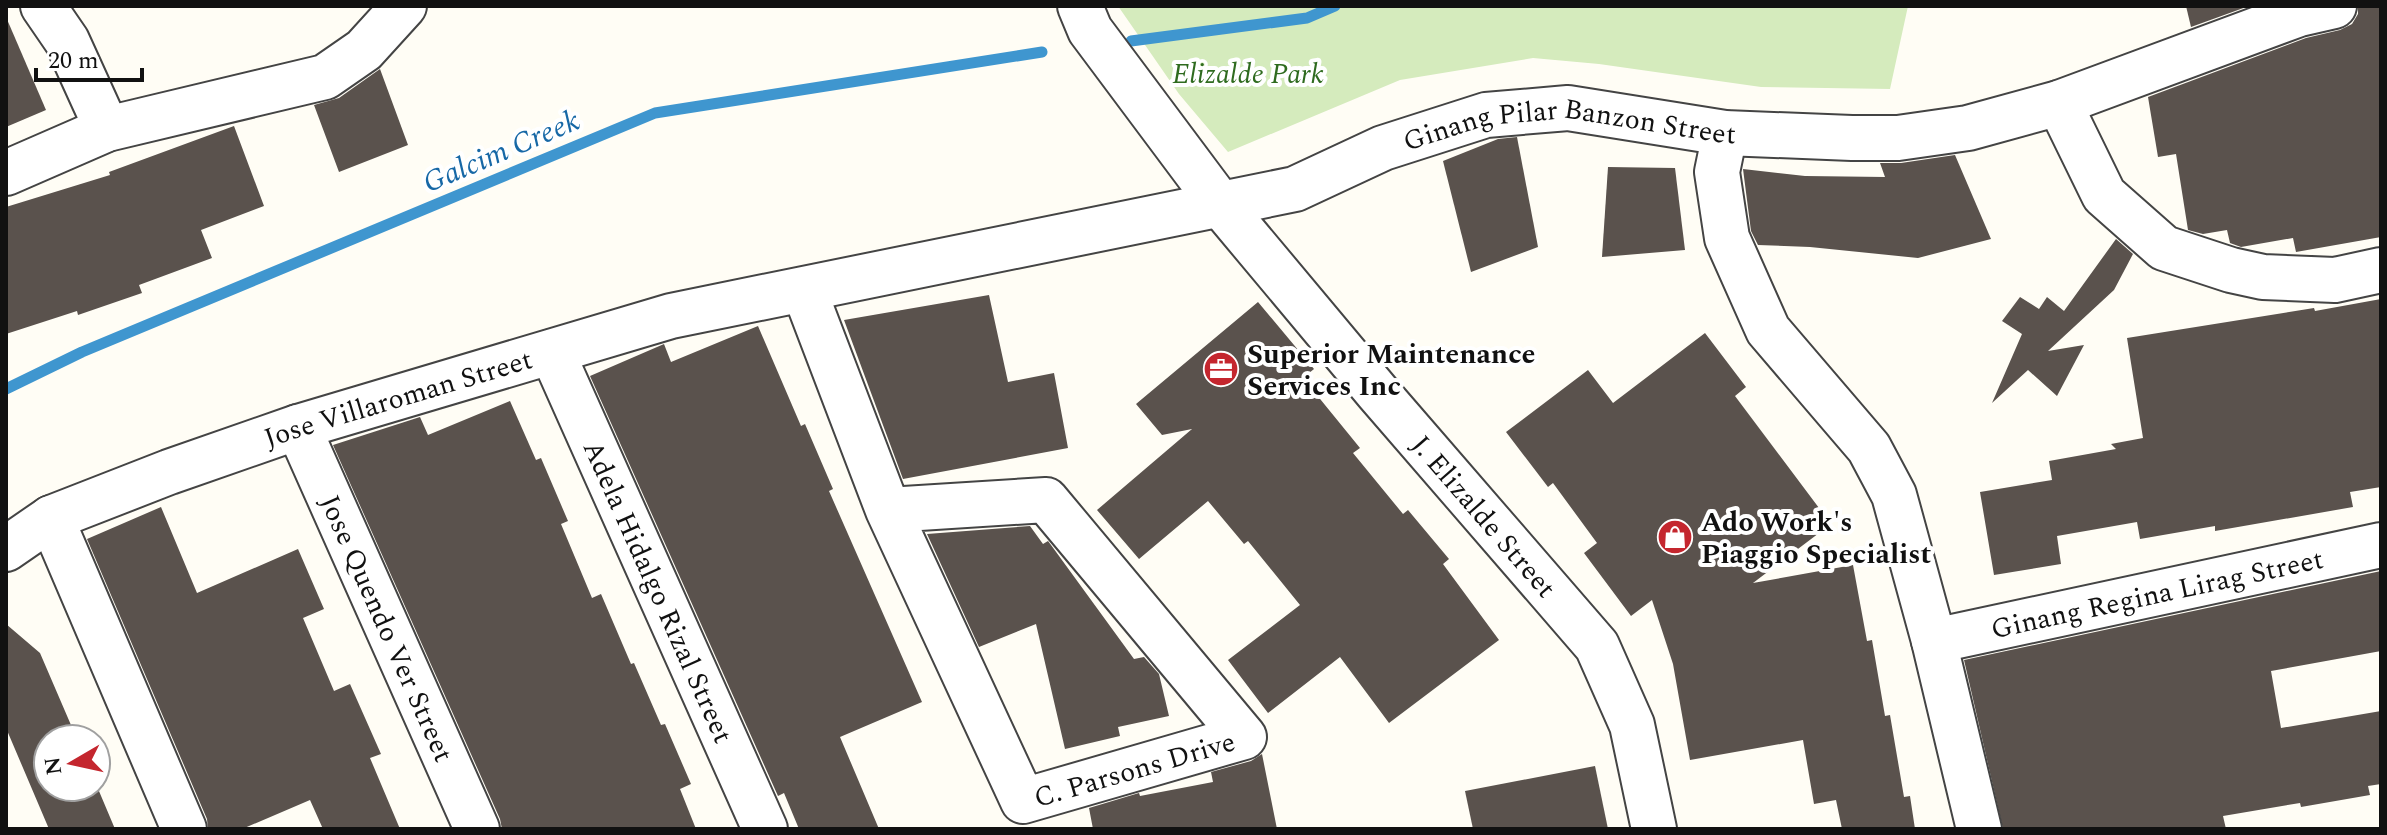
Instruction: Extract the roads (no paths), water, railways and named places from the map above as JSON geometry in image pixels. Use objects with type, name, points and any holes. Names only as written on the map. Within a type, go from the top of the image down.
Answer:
[{"type":"street","points":[[43,6],[67,41],[107,129]]},
{"type":"street","points":[[6,173],[107,129],[325,77],[364,50],[404,6]]},
{"type":"street","name":"J. Elizalde Street","points":[[1080,6],[1090,30],[1220,204],[1378,393],[1597,646],[1632,725],[1654,829]]},
{"type":"street","name":"Ginang Pilar Banzon Street","points":[[804,290],[1295,189],[1383,148],[1486,115],[1568,108],[1725,133],[1898,138],[1968,128],[2059,103],[2299,14],[2334,6]]},
{"type":"street","points":[[2059,103],[2104,195],[2164,248],[2263,277],[2335,280],[2381,270]]},
{"type":"street","points":[[1725,133],[1717,172],[1727,238],[1768,330],[1869,448],[1894,495],[1934,641],[1979,829]]},
{"type":"street","name":"Jose Villaroman Street","points":[[6,549],[51,518],[298,427],[671,316],[804,290]]},
{"type":"street","name":"C. Parsons Drive","points":[[804,290],[888,510],[1023,801],[1244,737],[1046,500],[888,510]]},
{"type":"street","name":"Adela Hidalgo Rizal Street","points":[[552,352],[765,829]]},
{"type":"street","name":"Jose Quendo Ver Street","points":[[298,427],[477,829]]},
{"type":"street","points":[[51,518],[184,829]]},
{"type":"street","name":"Ginang Regina Lirag Street","points":[[1934,641],[2381,545]]},
{"type":"waterway","name":"Galcim Creek","points":[[1131,41],[1307,18],[1335,6]]},
{"type":"waterway","name":"Galcim Creek","points":[[6,389],[82,352],[655,113],[1042,52]]},
{"type":"place","name":"Superior Maintenance Services Inc","points":[[1221,369]]},
{"type":"place","name":"Ado Work's Piaggio Specialist","points":[[1675,537]]},
{"type":"park label","name":"Elizalde Park","points":[[1248,73]]}]
